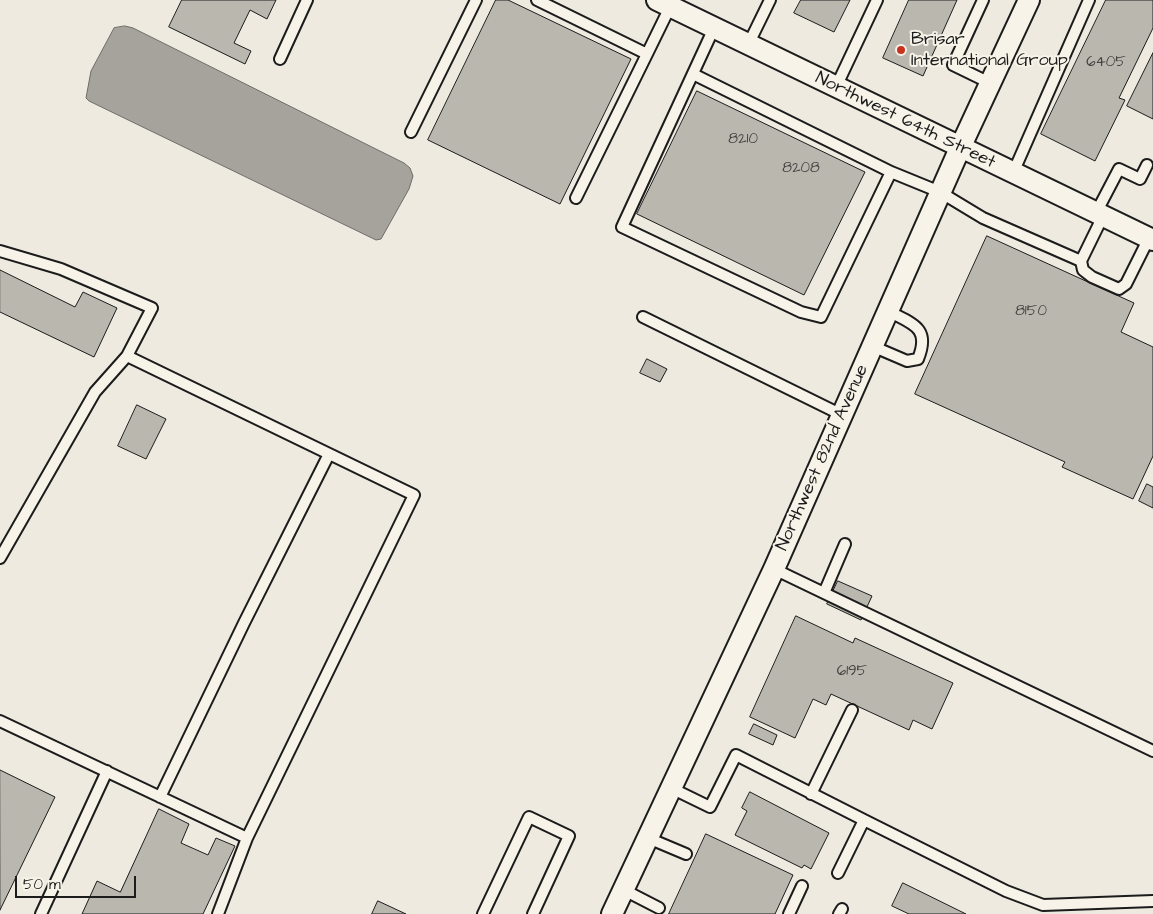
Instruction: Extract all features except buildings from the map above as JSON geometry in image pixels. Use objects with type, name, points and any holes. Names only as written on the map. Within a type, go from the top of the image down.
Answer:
[{"type":"street","name":"Northwest 82nd Avenue","points":[[612,914],[774,569],[940,192],[1029,0]]},
{"type":"street","name":"Northwest 64th Street","points":[[664,3],[1151,239]]},
{"type":"lane","points":[[280,59],[307,0]]},
{"type":"lane","points":[[411,132],[476,0]]},
{"type":"lane","points":[[537,0],[647,54]]},
{"type":"lane","points":[[748,45],[770,0]]},
{"type":"lane","points":[[836,87],[877,0]]},
{"type":"lane","points":[[983,0],[953,65],[990,83]]},
{"type":"lane","points":[[1012,173],[1089,0]]},
{"type":"lane","points":[[576,198],[647,54],[664,3]]},
{"type":"lane","points":[[714,28],[622,227],[801,312],[821,317],[890,172]]},
{"type":"lane","points":[[693,74],[890,172],[940,192],[983,218],[1081,261]]},
{"type":"lane","points":[[1147,165],[1140,179],[1119,169],[1081,261],[1083,270],[1092,277],[1119,289],[1126,284],[1151,239]]},
{"type":"lane","points":[[0,251],[61,269],[152,308],[127,356],[95,392],[0,558]]},
{"type":"lane","points":[[872,346],[907,360],[918,359],[922,336],[917,326],[888,310]]},
{"type":"lane","points":[[643,317],[842,414]]},
{"type":"lane","points":[[127,356],[414,495],[246,838],[218,914]]},
{"type":"lane","points":[[160,797],[244,623],[329,454]]},
{"type":"lane","points":[[824,593],[845,544]]},
{"type":"lane","points":[[774,569],[1153,751]]},
{"type":"lane","points":[[812,794],[852,710]]},
{"type":"lane","points":[[0,721],[246,838]]},
{"type":"lane","points":[[672,788],[710,807],[736,755],[1006,891],[1043,905],[1153,901]]},
{"type":"lane","points":[[41,914],[106,771]]},
{"type":"lane","points":[[483,914],[529,817],[569,836],[533,914]]},
{"type":"lane","points":[[838,873],[864,820]]},
{"type":"lane","points":[[648,838],[686,854]]},
{"type":"lane","points":[[789,914],[802,886]]},
{"type":"lane","points":[[624,890],[659,908]]},
{"type":"shaded area","points":[[125,26],[133,28],[404,163],[410,168],[413,176],[409,189],[381,239],[376,240],[89,101],[86,98],[91,71],[114,28]]},
{"type":"place","name":"Brisar International Group","points":[[901,50]]}]
